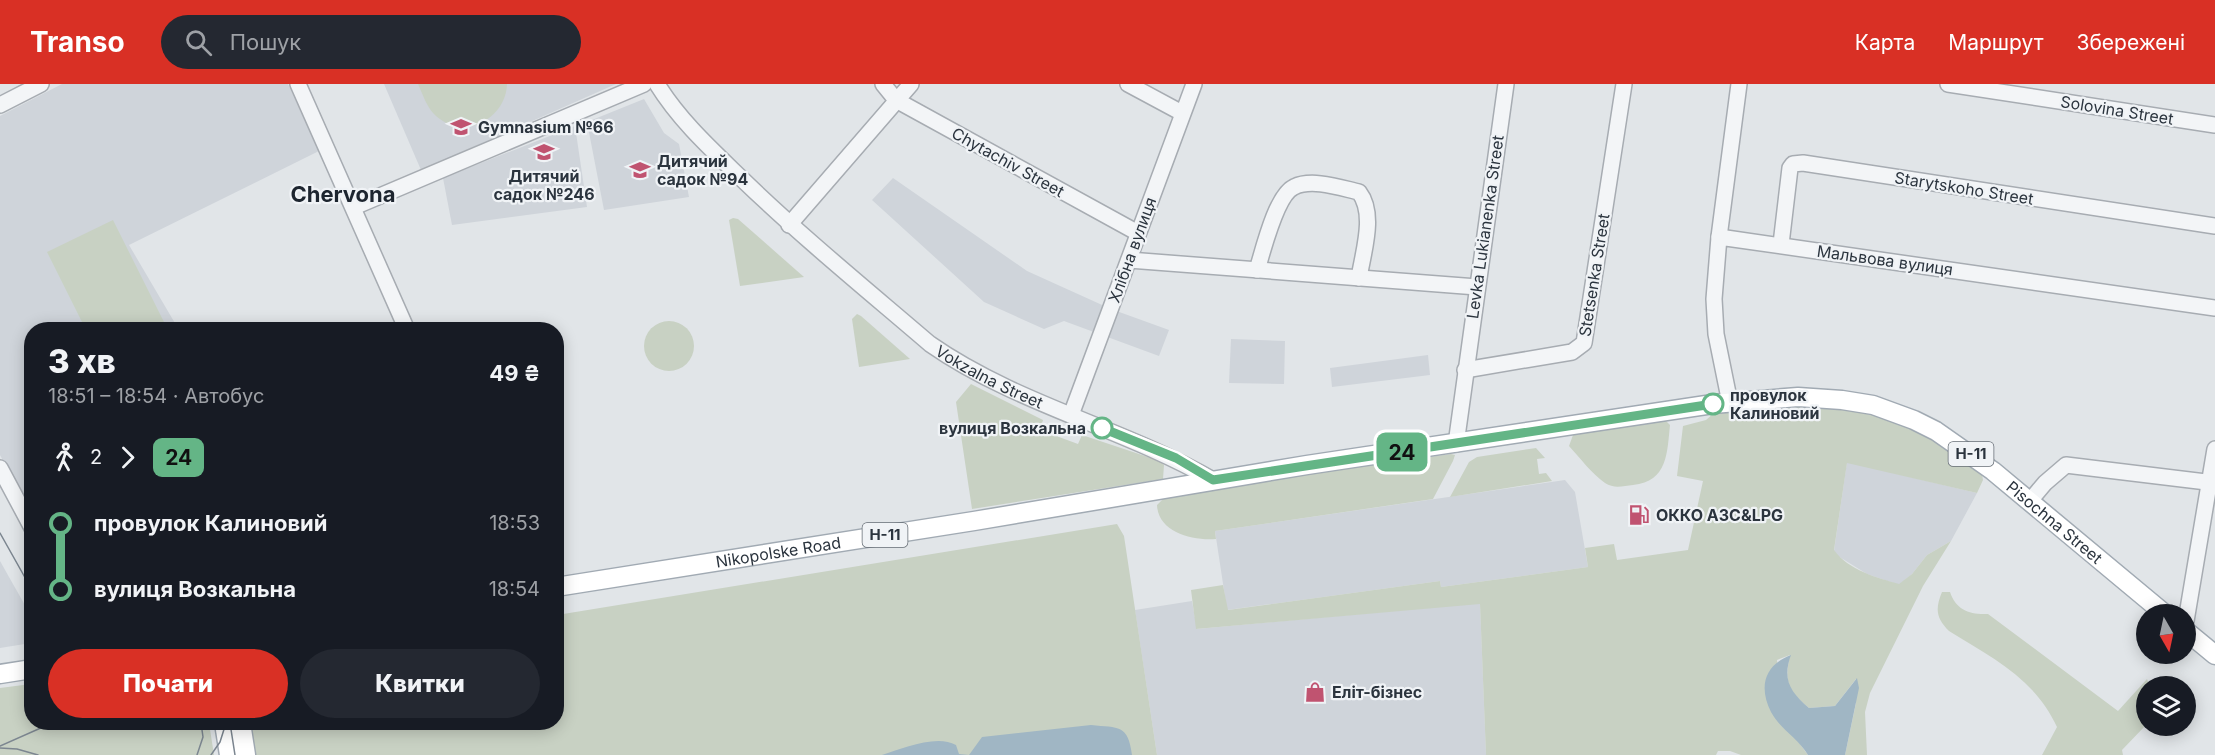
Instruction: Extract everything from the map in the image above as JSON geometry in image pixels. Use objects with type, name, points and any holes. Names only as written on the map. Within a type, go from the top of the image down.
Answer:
[{"type":"main road","name":"Pisochna Street","points":[[1730,403],[1822,397],[1856,401],[1892,411],[1953,442],[2153,604]]},
{"type":"main road","name":"Н-11","points":[[1213,480],[1730,403]]},
{"type":"main road","name":"Nikopolske Road","points":[[564,586],[974,521],[1213,480]]},
{"type":"main road","points":[[2200,639],[2215,655]]},
{"type":"main road","points":[[0,674],[24,670]]},
{"type":"main road","points":[[225,730],[229,755]]},
{"type":"main road","points":[[242,730],[246,755]]},
{"type":"street","points":[[0,105],[41,84]]},
{"type":"street","points":[[298,84],[404,322]]},
{"type":"street","points":[[354,207],[644,84]]},
{"type":"street","name":"Vokzalna Street","points":[[657,84],[694,134],[789,225],[945,355],[1071,415],[1176,458],[1213,480]]},
{"type":"street","name":"Chytachiv Street","points":[[883,84],[896,100],[1138,233]]},
{"type":"street","points":[[789,225],[911,84]]},
{"type":"street","points":[[1128,84],[1182,112]]},
{"type":"street","name":"Хлібна вулиця","points":[[1071,415],[1194,84]]},
{"type":"street","name":"Levka Lukianenka Street","points":[[1456,444],[1506,84]]},
{"type":"street","name":"Stetsenka Street","points":[[1465,370],[1572,352],[1584,343],[1624,84]]},
{"type":"street","points":[[1730,403],[1716,334],[1714,299],[1719,237],[1739,84]]},
{"type":"street","name":"Solovina Street","points":[[1948,84],[2215,125]]},
{"type":"street","name":"Starytskoho Street","points":[[1781,244],[1790,168],[1793,164],[1803,163],[2215,226]]},
{"type":"street","points":[[1257,270],[1282,196],[1295,186],[1314,184],[1359,192],[1366,201],[1367,218],[1359,278]]},
{"type":"street","name":"Мальвова вулиця","points":[[1719,237],[1781,244],[2215,308]]},
{"type":"street","points":[[1129,260],[1476,287]]},
{"type":"street","points":[[2189,604],[2212,483],[2215,449]]},
{"type":"street","points":[[2029,502],[2045,483],[2066,465],[2212,483]]},
{"type":"street","points":[[0,468],[24,513]]},
{"type":"shaded area","points":[[62,84],[288,84],[319,151],[129,245],[174,322],[24,322],[24,501],[0,455],[0,116]]},
{"type":"shaded area","name":"Gymnasium №66","points":[[384,84],[616,84],[421,170]]},
{"type":"shaded area","name":"Дитячий садок №94","points":[[644,99],[664,133],[679,144],[689,197],[604,210],[587,122]]},
{"type":"shaded area","name":"Дитячий садок №246","points":[[575,126],[587,207],[452,225],[443,178]]},
{"type":"shaded area","points":[[893,178],[1027,271],[1111,309],[1169,330],[1159,356],[1064,321],[1044,329],[984,302],[872,200]]},
{"type":"shaded area","points":[[1231,339],[1285,341],[1284,384],[1229,383]]},
{"type":"shaded area","points":[[1428,355],[1430,375],[1332,387],[1330,368]]},
{"type":"shaded area","points":[[1847,462],[1977,493],[1951,541],[1927,555],[1912,574],[1899,585],[1867,574],[1838,556],[1834,551]]},
{"type":"shaded area","points":[[1565,480],[1575,492],[1588,567],[1441,587],[1440,581],[1227,610],[1215,531]]},
{"type":"shaded area","points":[[0,561],[24,604],[24,644],[0,648]]},
{"type":"shaded area","name":"Еліт-бізнес","points":[[1192,601],[1197,629],[1480,603],[1486,755],[1157,755],[1135,610]]},
{"type":"green space","points":[[418,84],[507,84],[505,96],[491,116],[471,126],[459,126],[447,123],[433,113]]},
{"type":"green space","points":[[738,219],[804,277],[740,286],[729,220]]},
{"type":"green space","points":[[113,220],[164,322],[82,322],[47,252]]},
{"type":"green space","points":[[857,314],[910,359],[859,367],[852,319]]},
{"type":"green space","points":[[669,321],[687,328],[694,346],[687,364],[669,371],[651,364],[644,346],[651,328]]},
{"type":"green space","points":[[971,384],[1043,420],[1040,430],[1078,444],[1082,435],[1160,461],[1164,465],[1163,479],[972,509],[956,402]]},
{"type":"green space","points":[[1785,407],[1841,410],[1882,418],[1928,437],[1981,469],[1983,480],[1977,493],[1847,463],[1834,550],[1847,563],[1864,572],[1899,584],[1912,574],[1927,555],[1951,541],[1923,586],[1870,693],[1865,712],[1867,755],[1845,755],[1856,703],[1856,679],[1835,706],[1809,708],[1796,696],[1789,685],[1787,672],[1790,655],[1777,660],[1783,727],[1794,736],[1808,755],[1741,755],[1730,751],[1718,751],[1716,755],[1486,755],[1480,604],[1196,629],[1191,590],[1223,585],[1228,610],[1440,581],[1441,587],[1588,567],[1585,548],[1614,544],[1617,560],[1688,550],[1703,481],[1677,476],[1683,426],[1706,420],[1714,413]]},
{"type":"green space","points":[[1666,421],[1670,425],[1664,464],[1653,478],[1645,482],[1619,487],[1608,485],[1595,475],[1569,446],[1573,435]]},
{"type":"green space","points":[[1536,448],[1545,458],[1537,459],[1539,474],[1546,473],[1552,481],[1450,497],[1469,462],[1477,457]]},
{"type":"green space","points":[[1455,455],[1453,461],[1433,499],[1215,531],[1216,539],[1197,538],[1178,533],[1163,522],[1157,505],[1164,498],[1231,485]]},
{"type":"green space","points":[[1117,524],[1124,536],[1157,755],[254,755],[251,730],[564,730],[564,614]]},
{"type":"green space","points":[[1942,592],[1950,592],[1956,603],[1964,610],[1975,614],[1988,614],[2118,711],[2136,691],[2136,735],[2122,750],[2123,755],[2042,755],[2057,727],[2048,710],[2025,683],[2011,671],[1949,631],[1939,617],[1938,603]]},
{"type":"green space","points":[[24,685],[24,730],[210,730],[214,755],[0,755],[0,688]]},
{"type":"water","points":[[1791,655],[1787,671],[1790,684],[1793,691],[1809,708],[1835,706],[1857,678],[1859,688],[1845,755],[1808,755],[1771,712],[1765,694],[1766,678],[1775,664]]},
{"type":"water","points":[[1091,725],[1121,730],[1128,738],[1132,755],[969,755],[982,737]]},
{"type":"water","points":[[939,741],[956,745],[959,754],[969,755],[882,755],[919,744]]},
{"type":"tram line","points":[[0,533],[24,576]]},
{"type":"tram line","points":[[0,746],[36,730]]},
{"type":"tram line","points":[[197,755],[203,737],[202,730]]},
{"type":"tram line","points":[[211,755],[220,742],[224,730]]},
{"type":"tram line","points":[[231,730],[235,755]]},
{"type":"tram line","points":[[0,748],[17,749],[38,755]]},
{"type":"bus line","name":"24","points":[[1102,428],[1176,458],[1213,480],[1713,404]]},
{"type":"place","name":"Gymnasium №66","points":[[461,127]]},
{"type":"place","name":"Дитячий садок №246","points":[[544,152]]},
{"type":"place","name":"Дитячий садок №94","points":[[640,170]]},
{"type":"place","name":"провулок Калиновий","points":[[1713,404]]},
{"type":"place","name":"вулиця Возкальна","points":[[1102,428]]},
{"type":"place","name":"ОККО АЗС&LPG","points":[[1639,515]]},
{"type":"place","name":"Еліт-бізнес","points":[[1315,692]]},
{"type":"district","name":"Chervona","points":[[343,194]]}]
